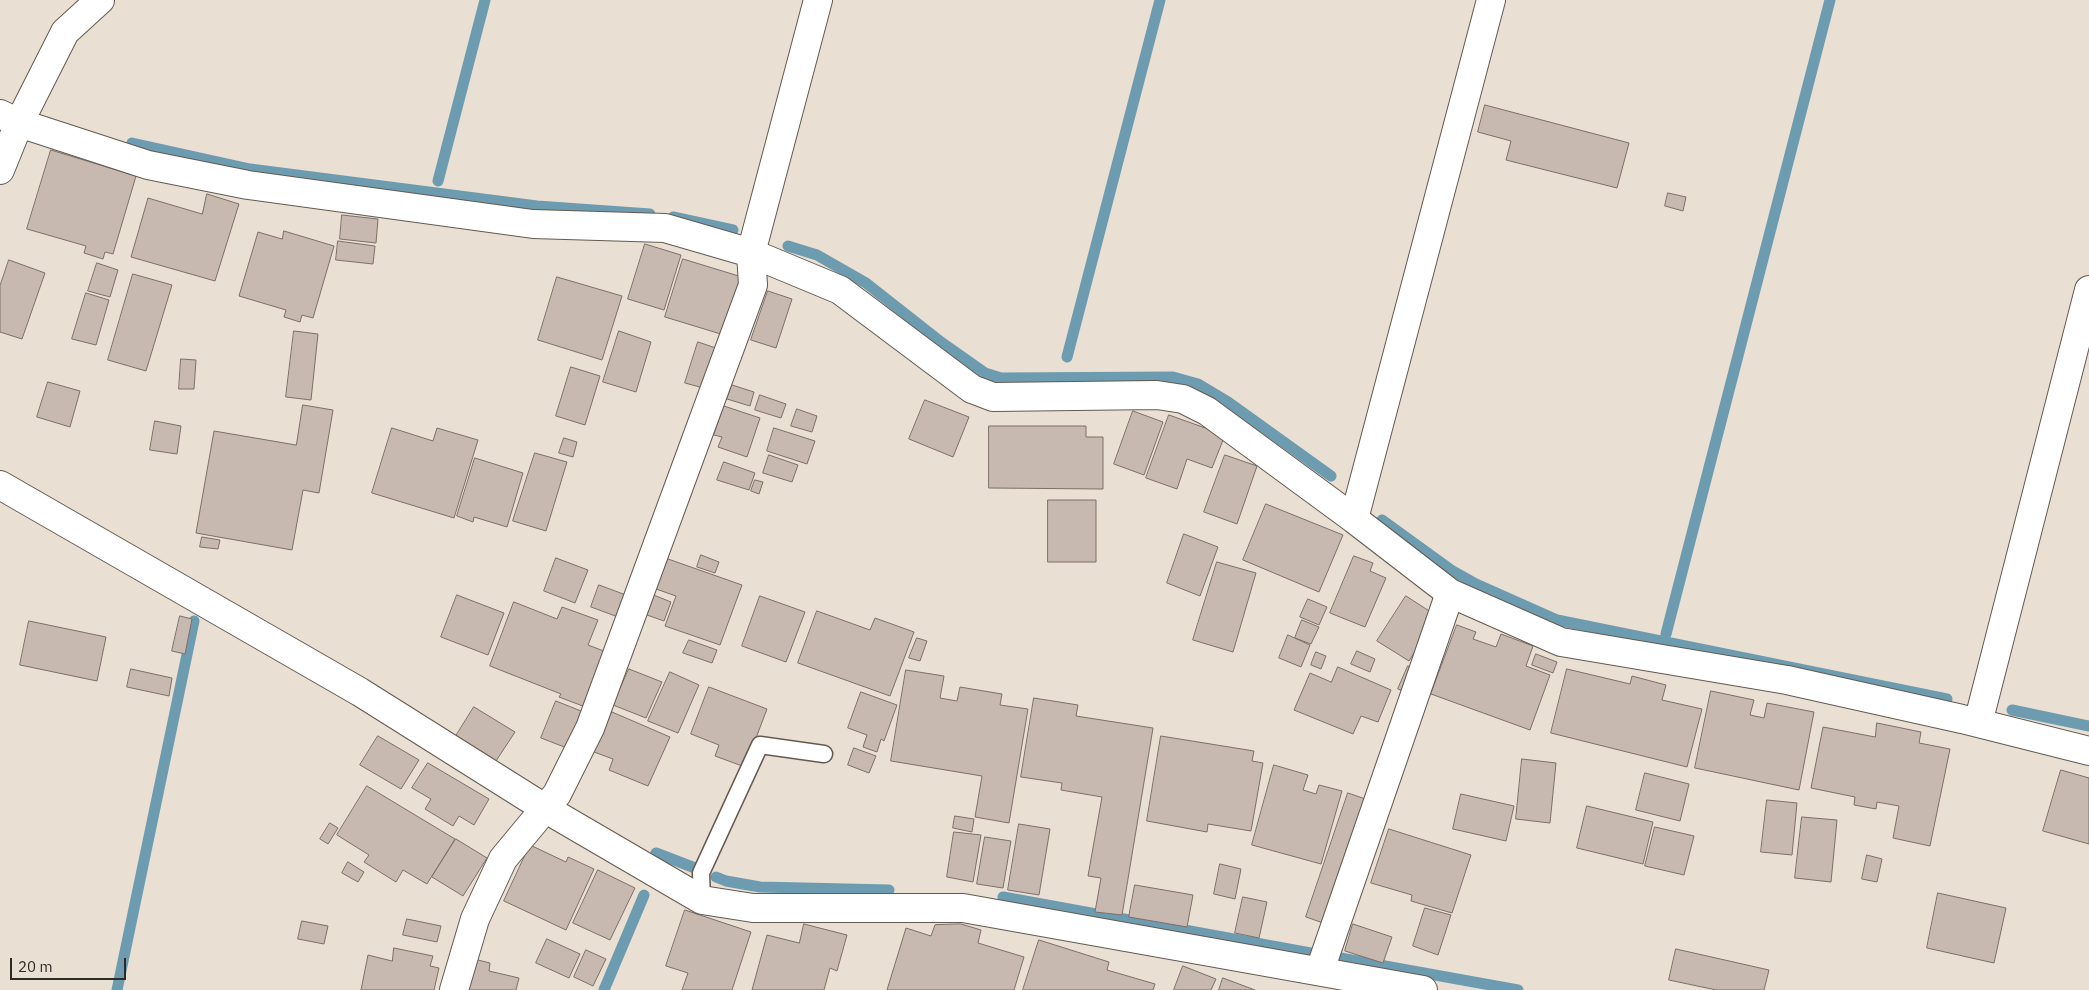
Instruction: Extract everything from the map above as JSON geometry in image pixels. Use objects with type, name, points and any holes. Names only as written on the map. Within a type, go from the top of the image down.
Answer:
[{"type":"street","points":[[0,170],[9,118],[66,32],[100,0]]},
{"type":"street","points":[[454,990],[475,919],[503,859],[557,794],[590,728],[753,285],[751,253],[818,0]]},
{"type":"street","points":[[1354,519],[1491,0]]},
{"type":"street","points":[[9,118],[148,165],[248,185],[533,224],[665,228],[751,253],[840,290],[972,389],[993,397],[1157,395],[1183,398],[1206,411],[1354,519],[1450,593],[1561,642],[1787,680],[1978,723],[2089,751]]},
{"type":"street","points":[[1978,723],[2089,290]]},
{"type":"street","points":[[0,485],[360,692],[546,809],[702,900],[753,908],[963,908],[1424,990]]},
{"type":"street","points":[[1320,970],[1450,593]]},
{"type":"lane","points":[[702,900],[701,874],[760,745],[824,754]]},
{"type":"building","points":[[1485,105],[1629,143],[1617,188],[1506,160],[1511,141],[1478,132]]},
{"type":"building","points":[[51,150],[136,176],[113,254],[105,252],[103,259],[84,253],[86,246],[27,229]]},
{"type":"building","points":[[1668,193],[1686,197],[1683,211],[1665,206]]},
{"type":"building","points":[[207,194],[239,204],[215,281],[131,257],[148,198],[202,214]]},
{"type":"building","points":[[342,215],[378,219],[376,243],[340,239]]},
{"type":"building","points":[[284,231],[334,246],[313,318],[302,315],[300,322],[284,317],[286,310],[239,296],[258,232],[282,239]]},
{"type":"building","points":[[338,241],[375,246],[373,264],[336,260]]},
{"type":"building","points":[[645,244],[681,255],[664,310],[628,299]]},
{"type":"building","points":[[683,259],[742,277],[724,335],[665,317]]},
{"type":"building","points":[[9,260],[45,273],[22,339],[0,332],[0,286]]},
{"type":"building","points":[[97,263],[118,270],[110,297],[88,291]]},
{"type":"building","points":[[133,274],[172,285],[146,371],[108,360]]},
{"type":"building","points":[[557,277],[622,296],[602,360],[538,340]]},
{"type":"building","points":[[768,291],[792,299],[776,348],[751,340]]},
{"type":"building","points":[[86,293],[109,300],[96,345],[72,339]]},
{"type":"building","points":[[294,331],[318,334],[311,400],[286,397]]},
{"type":"building","points":[[619,331],[651,342],[636,392],[603,382]]},
{"type":"building","points":[[698,342],[719,349],[707,389],[685,383]]},
{"type":"building","points":[[181,359],[196,360],[194,389],[179,389]]},
{"type":"building","points":[[571,367],[600,376],[585,425],[556,416]]},
{"type":"building","points":[[48,382],[80,391],[70,427],[37,417]]},
{"type":"building","points":[[732,385],[754,392],[750,406],[727,399]]},
{"type":"building","points":[[760,395],[786,404],[781,418],[755,410]]},
{"type":"building","points":[[925,400],[969,417],[953,457],[909,439]]},
{"type":"building","points":[[303,405],[333,410],[319,493],[303,490],[292,550],[196,533],[214,431],[296,445]]},
{"type":"building","points":[[724,406],[760,418],[747,457],[718,447],[722,437],[714,435]]},
{"type":"building","points":[[797,409],[817,416],[812,432],[791,426]]},
{"type":"building","points":[[1133,411],[1163,422],[1144,475],[1114,464]]},
{"type":"building","points":[[1169,415],[1225,435],[1212,468],[1187,459],[1177,489],[1146,478]]},
{"type":"building","points":[[155,421],[181,426],[177,454],[150,450]]},
{"type":"building","points":[[989,426],[1086,426],[1086,437],[1103,437],[1103,489],[989,488]]},
{"type":"building","points":[[392,428],[433,441],[437,428],[478,440],[454,518],[372,493]]},
{"type":"building","points":[[774,428],[815,441],[807,464],[767,451]]},
{"type":"building","points":[[564,438],[577,442],[573,457],[559,453]]},
{"type":"building","points":[[535,453],[567,462],[546,531],[513,521]]},
{"type":"building","points":[[769,455],[798,465],[792,482],[763,473]]},
{"type":"building","points":[[1225,455],[1257,466],[1237,524],[1204,512]]},
{"type":"building","points":[[475,458],[523,473],[507,527],[474,517],[473,522],[457,516]]},
{"type":"building","points":[[724,462],[755,473],[749,490],[717,480]]},
{"type":"building","points":[[755,480],[763,482],[759,494],[751,491]]},
{"type":"building","points":[[1048,500],[1096,500],[1096,562],[1048,562]]},
{"type":"building","points":[[1266,504],[1343,535],[1319,592],[1243,560]]},
{"type":"building","points":[[1184,534],[1218,547],[1200,596],[1167,583]]},
{"type":"building","points":[[202,537],[220,540],[218,549],[200,547]]},
{"type":"building","points":[[701,555],[719,562],[715,573],[697,567]]},
{"type":"building","points":[[1354,556],[1373,563],[1370,571],[1386,578],[1365,627],[1330,613]]},
{"type":"building","points":[[556,558],[588,570],[575,603],[544,591]]},
{"type":"building","points":[[668,559],[742,585],[720,645],[665,626],[676,596],[656,589]]},
{"type":"building","points":[[1217,562],[1256,573],[1233,652],[1193,640]]},
{"type":"building","points":[[599,585],[626,595],[618,617],[591,607]]},
{"type":"building","points":[[651,594],[671,602],[664,621],[644,614]]},
{"type":"building","points":[[457,595],[504,613],[488,655],[441,637]]},
{"type":"building","points":[[760,596],[805,612],[786,662],[742,646]]},
{"type":"building","points":[[1406,596],[1437,616],[1409,661],[1377,641]]},
{"type":"building","points":[[1308,599],[1327,607],[1319,625],[1300,617]]},
{"type":"building","points":[[514,602],[557,619],[562,607],[598,620],[588,645],[609,653],[588,708],[559,697],[561,694],[490,666]]},
{"type":"building","points":[[817,611],[870,630],[875,618],[914,632],[890,696],[798,663]]},
{"type":"building","points":[[180,616],[192,619],[185,654],[172,651]]},
{"type":"building","points":[[1302,620],[1319,627],[1311,644],[1295,638]]},
{"type":"building","points":[[29,621],[106,637],[97,681],[20,665]]},
{"type":"building","points":[[1457,625],[1476,632],[1473,639],[1496,647],[1501,634],[1533,646],[1526,666],[1550,675],[1530,730],[1431,694]]},
{"type":"building","points":[[1288,635],[1310,645],[1301,667],[1279,658]]},
{"type":"building","points":[[917,638],[927,641],[920,661],[909,658]]},
{"type":"building","points":[[689,640],[717,650],[712,663],[683,653]]},
{"type":"building","points":[[1357,651],[1375,659],[1370,672],[1351,664]]},
{"type":"building","points":[[1316,652],[1326,656],[1321,669],[1311,665]]},
{"type":"building","points":[[1536,654],[1557,662],[1553,673],[1532,665]]},
{"type":"building","points":[[1408,666],[1420,671],[1411,694],[1398,689]]},
{"type":"building","points":[[1338,667],[1391,690],[1378,722],[1361,716],[1353,734],[1294,710],[1310,673],[1331,682]]},
{"type":"building","points":[[131,669],[172,678],[169,696],[127,687]]},
{"type":"building","points":[[629,669],[662,682],[646,718],[613,705]]},
{"type":"building","points":[[1567,669],[1630,684],[1632,676],[1666,685],[1662,700],[1702,709],[1687,767],[1551,733]]},
{"type":"building","points":[[906,670],[944,676],[940,698],[957,701],[960,687],[1002,694],[1000,705],[1028,709],[1009,823],[975,817],[982,776],[891,761]]},
{"type":"building","points":[[670,672],[699,685],[678,733],[648,721]]},
{"type":"building","points":[[709,687],[767,709],[745,767],[715,756],[719,745],[691,734]]},
{"type":"building","points":[[1711,691],[1754,700],[1750,715],[1764,718],[1767,703],[1814,712],[1799,790],[1695,768]]},
{"type":"building","points":[[861,692],[897,705],[884,741],[881,739],[877,752],[863,747],[867,735],[848,728]]},
{"type":"building","points":[[1034,698],[1078,705],[1076,716],[1153,728],[1122,915],[1095,912],[1101,878],[1088,876],[1102,797],[1061,790],[1062,783],[1021,777]]},
{"type":"building","points":[[556,701],[586,713],[572,750],[541,738]]},
{"type":"building","points":[[474,707],[515,732],[496,761],[456,736]]},
{"type":"building","points":[[612,712],[670,737],[648,786],[609,770],[613,759],[594,752]]},
{"type":"building","points":[[1877,723],[1921,732],[1919,743],[1950,749],[1930,846],[1893,838],[1899,806],[1877,802],[1876,809],[1854,805],[1855,797],[1811,788],[1823,727],[1875,737]]},
{"type":"building","points":[[378,736],[419,760],[401,789],[360,765]]},
{"type":"building","points":[[1161,736],[1254,751],[1252,761],[1263,763],[1251,831],[1208,824],[1207,832],[1147,821]]},
{"type":"building","points":[[854,748],[876,756],[869,773],[848,765]]},
{"type":"building","points":[[1522,759],[1556,763],[1550,823],[1516,819]]},
{"type":"building","points":[[428,763],[489,799],[474,825],[459,816],[453,826],[425,809],[431,799],[412,788]]},
{"type":"building","points":[[1274,765],[1308,775],[1303,790],[1316,794],[1319,785],[1342,791],[1321,864],[1252,845]]},
{"type":"building","points":[[2061,770],[2089,778],[2089,844],[2043,831]]},
{"type":"building","points":[[1645,773],[1689,784],[1680,821],[1636,810]]},
{"type":"building","points":[[367,786],[455,839],[427,884],[403,870],[396,882],[364,862],[369,855],[337,835]]},
{"type":"building","points":[[1348,793],[1374,802],[1332,926],[1306,917]]},
{"type":"building","points":[[1461,794],[1514,806],[1506,841],[1453,829]]},
{"type":"building","points":[[1767,800],[1797,803],[1792,855],[1761,852]]},
{"type":"building","points":[[1587,806],[1653,822],[1643,864],[1577,848]]},
{"type":"building","points":[[955,816],[974,819],[972,832],[953,828]]},
{"type":"building","points":[[1802,817],[1837,820],[1831,882],[1795,878]]},
{"type":"building","points":[[330,823],[338,828],[328,844],[320,839]]},
{"type":"building","points":[[1019,824],[1050,829],[1039,895],[1008,890]]},
{"type":"building","points":[[1655,827],[1694,836],[1684,875],[1645,866]]},
{"type":"building","points":[[1389,829],[1471,855],[1452,913],[1411,901],[1412,895],[1371,883]]},
{"type":"building","points":[[954,832],[981,835],[973,882],[947,877]]},
{"type":"building","points":[[985,837],[1011,841],[1003,888],[977,884]]},
{"type":"building","points":[[456,839],[487,858],[463,896],[432,877]]},
{"type":"building","points":[[530,845],[566,862],[568,857],[594,869],[566,930],[504,901]]},
{"type":"building","points":[[1867,855],[1882,859],[1877,882],[1862,879]]},
{"type":"building","points":[[348,862],[364,872],[358,882],[342,873]]},
{"type":"building","points":[[1220,864],[1241,869],[1235,899],[1214,894]]},
{"type":"building","points":[[598,870],[635,888],[610,940],[573,923]]},
{"type":"building","points":[[1135,885],[1193,895],[1187,927],[1129,917]]},
{"type":"building","points":[[1938,893],[2006,908],[1994,963],[1927,948]]},
{"type":"building","points":[[1243,897],[1267,902],[1259,938],[1235,933]]},
{"type":"building","points":[[1425,908],[1451,915],[1438,955],[1413,946]]},
{"type":"building","points":[[685,910],[751,932],[732,990],[682,990],[688,973],[666,966]]},
{"type":"building","points":[[407,919],[441,926],[437,942],[403,935]]},
{"type":"building","points":[[302,921],[328,926],[324,944],[298,939]]},
{"type":"building","points":[[804,924],[847,935],[837,971],[830,968],[824,990],[752,990],[767,935],[799,943]]},
{"type":"building","points":[[961,924],[981,930],[978,943],[1024,957],[1014,990],[887,990],[906,928],[931,936],[935,925]]},
{"type":"building","points":[[1353,924],[1392,937],[1383,963],[1345,951]]},
{"type":"building","points":[[547,939],[580,954],[569,978],[536,963]]},
{"type":"building","points":[[1039,940],[1109,962],[1107,970],[1155,984],[1153,990],[1023,990]]},
{"type":"building","points":[[394,948],[433,956],[430,966],[439,968],[434,990],[361,990],[368,955],[392,961]]},
{"type":"building","points":[[1676,949],[1769,970],[1764,990],[1716,990],[1669,980]]},
{"type":"building","points":[[586,950],[606,959],[593,986],[574,977]]},
{"type":"building","points":[[474,959],[490,963],[489,971],[519,978],[516,990],[467,990]]},
{"type":"building","points":[[1183,966],[1216,979],[1211,990],[1174,990]]},
{"type":"building","points":[[1223,978],[1255,990],[1219,990]]},
{"type":"waterway","points":[[438,181],[485,0]]},
{"type":"waterway","points":[[1067,357],[1160,0]]},
{"type":"waterway","points":[[1666,634],[1830,0]]},
{"type":"waterway","points":[[132,143],[250,169],[537,206],[650,214]]},
{"type":"waterway","points":[[673,217],[733,230]]},
{"type":"waterway","points":[[788,246],[817,255],[866,283],[941,342],[985,373],[1001,378],[1173,377],[1198,384],[1228,402],[1331,476]]},
{"type":"waterway","points":[[1382,520],[1451,570],[1476,584],[1557,620],[1947,699]]},
{"type":"waterway","points":[[117,990],[194,621]]},
{"type":"waterway","points":[[2012,710],[2089,726]]},
{"type":"waterway","points":[[656,853],[695,868]]},
{"type":"waterway","points":[[716,877],[726,881],[760,887],[889,890]]},
{"type":"waterway","points":[[604,990],[644,895]]},
{"type":"waterway","points":[[1003,897],[1316,954]]},
{"type":"waterway","points":[[1335,957],[1518,990]]}]
